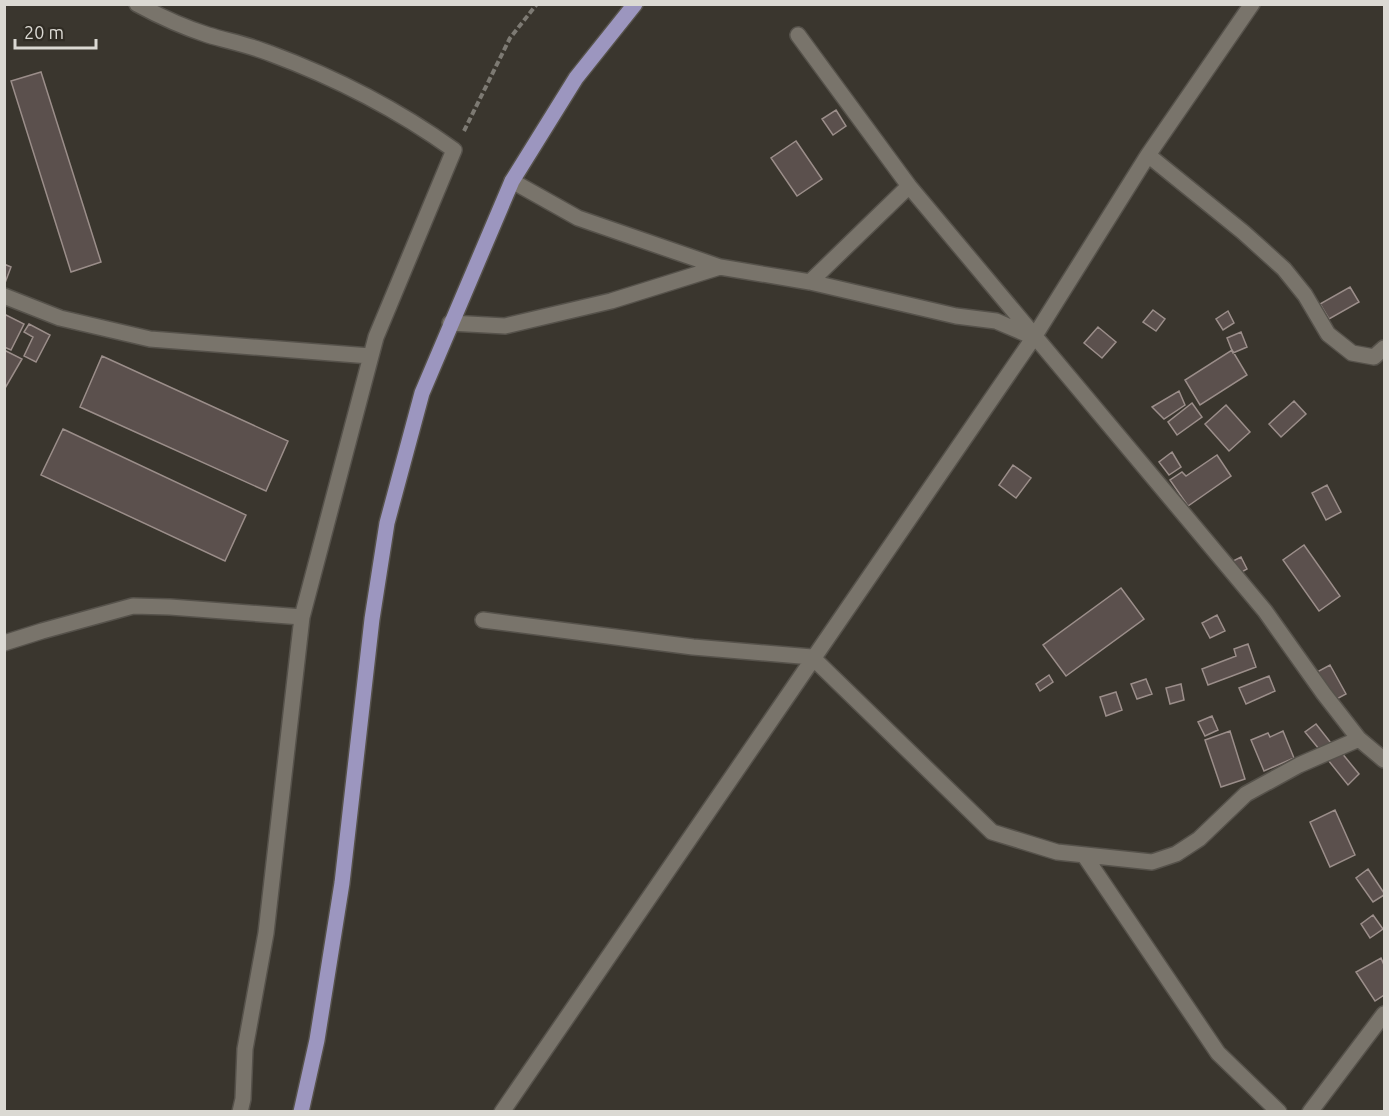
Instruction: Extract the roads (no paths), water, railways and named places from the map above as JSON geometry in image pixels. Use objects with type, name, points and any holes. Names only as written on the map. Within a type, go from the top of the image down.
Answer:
[{"type":"main road","points":[[301,1112],[317,1040],[342,883],[372,619],[387,522],[422,393],[512,181],[576,78],[635,4]]},
{"type":"street","points":[[136,4],[206,34],[266,52],[320,73],[381,104],[454,150],[376,337],[302,617],[266,933],[245,1049],[243,1099],[240,1112]]},
{"type":"street","points":[[502,1112],[812,657],[1034,337],[1148,155],[1252,4]]},
{"type":"street","points":[[798,35],[909,186],[1265,611],[1359,739],[1384,760]]},
{"type":"street","points":[[1148,155],[1243,232],[1284,269],[1305,295],[1328,334],[1352,353],[1374,357],[1384,348]]},
{"type":"street","points":[[512,181],[578,218],[720,267],[810,282],[956,316],[996,321],[1034,337]]},
{"type":"street","points":[[810,282],[909,186]]},
{"type":"street","points":[[450,323],[506,327],[611,301],[720,267]]},
{"type":"street","points":[[4,296],[60,318],[150,339],[370,356]]},
{"type":"street","points":[[4,644],[133,606],[302,617]]},
{"type":"street","points":[[483,620],[693,647],[812,657],[992,832],[1057,852],[1152,862],[1176,854],[1199,839],[1246,794],[1299,765],[1359,739]]},
{"type":"street","points":[[1084,855],[1218,1053],[1279,1112]]},
{"type":"street","points":[[1310,1112],[1384,1014]]}]
